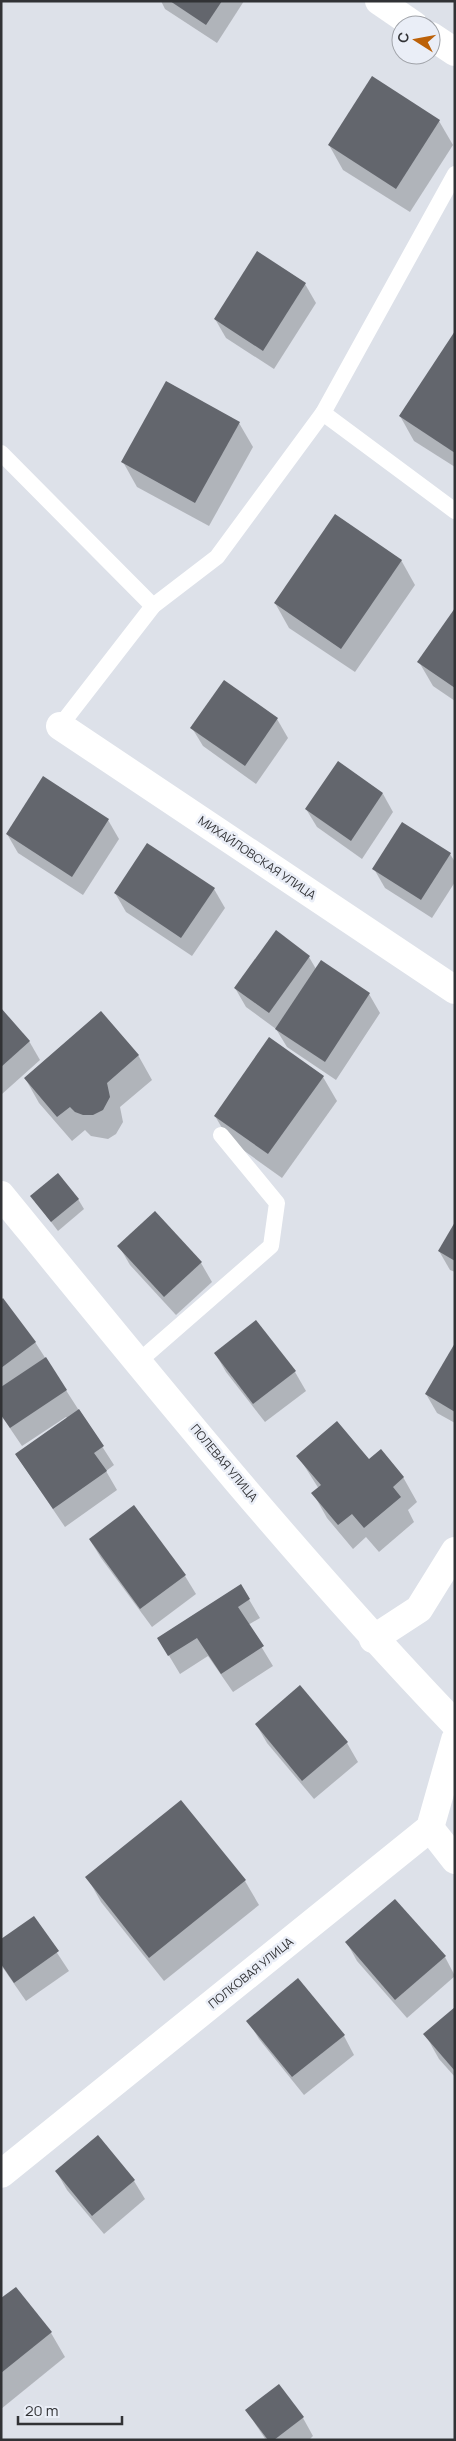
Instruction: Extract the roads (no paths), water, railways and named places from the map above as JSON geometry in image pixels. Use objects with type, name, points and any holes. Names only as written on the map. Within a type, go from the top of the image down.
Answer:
[{"type":"street","points":[[379,1],[399,15]]},
{"type":"street","points":[[441,43],[455,52]]},
{"type":"street","name":"МИХАЙЛОВСКАЯ УЛИЦА","points":[[60,726],[455,990]]},
{"type":"street","name":"ПОЛЕВАЯ УЛИЦА","points":[[1,1195],[138,1362],[373,1638],[455,1724]]},
{"type":"street","points":[[373,1638],[419,1609],[455,1551]]},
{"type":"street","points":[[455,1740],[430,1828],[455,1860]]},
{"type":"street","name":"ПОЛКОВАЯ УЛИЦА","points":[[1,2174],[430,1828]]},
{"type":"lane","points":[[60,726],[153,606],[217,557],[323,413],[455,174]]},
{"type":"lane","points":[[323,413],[455,511]]},
{"type":"lane","points":[[1,454],[153,606]]},
{"type":"lane","points":[[138,1362],[271,1246],[277,1203],[221,1135]]}]
